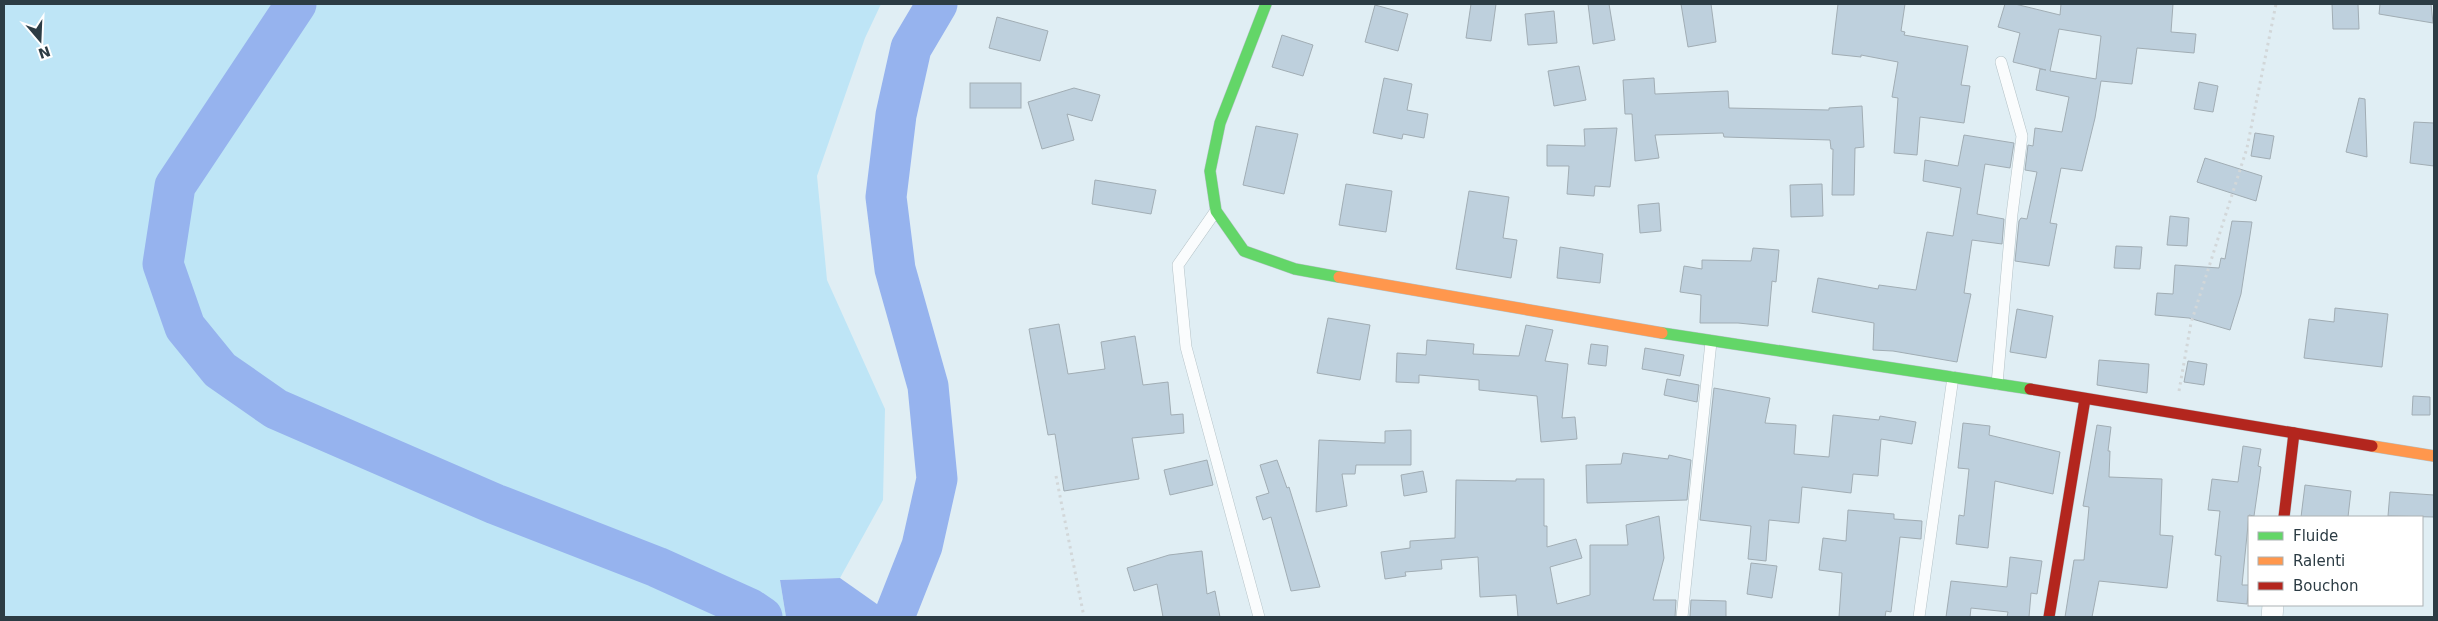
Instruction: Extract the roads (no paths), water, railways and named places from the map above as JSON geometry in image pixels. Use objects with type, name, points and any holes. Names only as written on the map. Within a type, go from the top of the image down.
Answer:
[{"type":"street","points":[[1266,4],[1220,123],[1210,171],[1216,210],[1244,251],[1295,269],[1711,342],[1953,377],[2434,456]]},
{"type":"street","points":[[2049,617],[2085,399]]},
{"type":"street","points":[[2284,516],[2294,433]]},
{"type":"lane","points":[[1997,384],[2012,214],[2022,136],[2001,62]]},
{"type":"lane","points":[[1216,210],[1178,265],[1186,347],[1259,617]]},
{"type":"lane","points":[[1682,617],[1711,342]]},
{"type":"lane","points":[[1919,617],[1953,377]]},
{"type":"water","points":[[840,578],[895,617],[786,617],[780,580]]},
{"type":"waterway","points":[[296,4],[175,186],[163,264],[185,327],[220,370],[276,409],[495,504],[657,567],[750,609],[762,617]]},
{"type":"waterway","points":[[894,617],[922,546],[937,479],[928,386],[895,269],[886,197],[896,115],[911,48],[937,4]]}]
